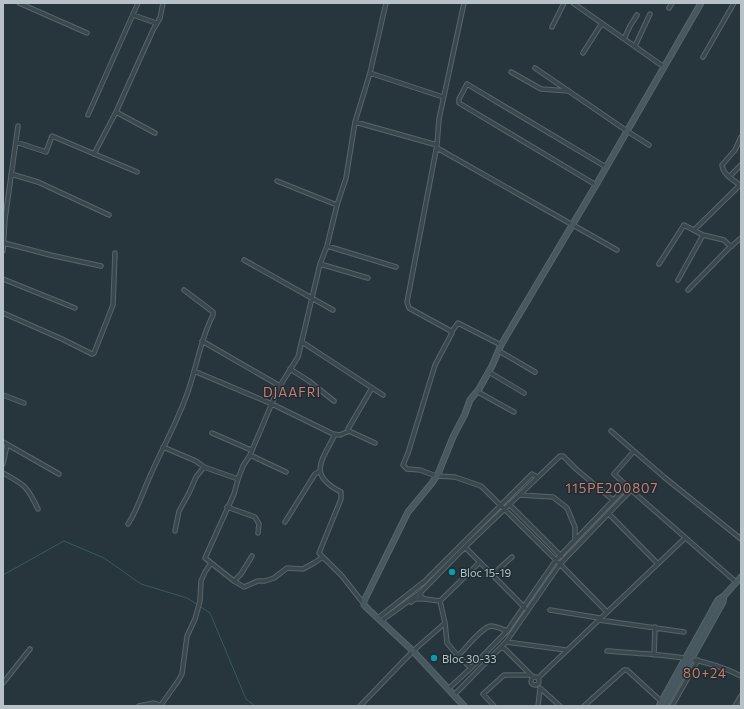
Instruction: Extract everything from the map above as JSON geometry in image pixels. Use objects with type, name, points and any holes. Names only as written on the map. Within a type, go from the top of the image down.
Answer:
[{"type":"street","points":[[19,3],[87,33]]},
{"type":"street","points":[[88,115],[138,3]]},
{"type":"street","points":[[94,154],[116,112],[162,11],[163,3]]},
{"type":"street","points":[[323,557],[303,569],[287,568],[274,578],[265,581],[258,581],[244,586],[234,581],[205,558],[234,494],[238,479],[280,386],[298,357],[320,264],[327,246],[337,205],[346,178],[355,122],[370,73],[386,3]]},
{"type":"street","points":[[452,331],[407,306],[437,147],[439,119],[443,97],[464,3]]},
{"type":"street","points":[[552,27],[564,3]]},
{"type":"street","points":[[573,3],[664,67]]},
{"type":"street","points":[[669,8],[672,3]]},
{"type":"street","points":[[364,605],[364,601],[408,512],[436,476],[470,400],[474,394],[478,392],[501,345],[596,185],[701,3]]},
{"type":"street","points":[[703,57],[734,3]]},
{"type":"street","points":[[635,46],[650,14]]},
{"type":"street","points":[[133,15],[156,23]]},
{"type":"street","points":[[624,38],[637,15]]},
{"type":"street","points":[[583,53],[602,23]]},
{"type":"street","points":[[535,68],[649,145]]},
{"type":"street","points":[[511,72],[543,90],[569,91]]},
{"type":"street","points":[[370,73],[443,97]]},
{"type":"street","points":[[596,185],[459,104],[459,98],[467,84],[606,167]]},
{"type":"street","points":[[116,112],[155,133]]},
{"type":"street","points":[[355,122],[437,147],[572,226],[617,250]]},
{"type":"street","points":[[3,251],[4,218],[18,126]]},
{"type":"street","points":[[16,142],[46,152],[52,136],[136,172]]},
{"type":"street","points":[[694,230],[740,186],[729,177],[722,165],[735,150],[741,137]]},
{"type":"street","points":[[729,177],[741,165]]},
{"type":"street","points":[[11,174],[38,182],[109,215]]},
{"type":"street","points":[[277,181],[337,205]]},
{"type":"street","points":[[659,264],[684,224],[703,235],[724,240],[732,246]]},
{"type":"street","points":[[678,280],[703,235]]},
{"type":"street","points":[[688,290],[741,238]]},
{"type":"street","points":[[4,243],[101,266]]},
{"type":"street","points":[[736,243],[741,245]]},
{"type":"street","points":[[327,246],[396,267]]},
{"type":"street","points":[[3,313],[92,354],[94,353],[113,305],[115,253]]},
{"type":"street","points":[[244,260],[333,310]]},
{"type":"street","points":[[320,264],[368,278]]},
{"type":"street","points":[[3,279],[75,308]]},
{"type":"street","points":[[128,524],[138,506],[177,418],[191,381],[202,341],[213,315],[213,312],[184,290]]},
{"type":"street","points":[[501,345],[458,323],[452,331],[435,365],[403,465],[407,469],[420,470],[436,476],[455,477],[481,486],[607,612]]},
{"type":"street","points":[[202,341],[280,386]]},
{"type":"street","points":[[302,342],[383,395]]},
{"type":"street","points":[[499,351],[535,372]]},
{"type":"street","points":[[290,369],[309,381],[334,401]]},
{"type":"street","points":[[194,371],[272,404],[333,434],[340,435],[349,431],[375,443]]},
{"type":"street","points":[[489,372],[524,393]]},
{"type":"street","points":[[349,431],[348,429],[372,388]]},
{"type":"street","points":[[478,392],[514,412]]},
{"type":"street","points":[[3,395],[24,403]]},
{"type":"street","points":[[611,431],[741,539]]},
{"type":"street","points":[[212,433],[251,450]]},
{"type":"street","points":[[335,434],[322,457],[320,475],[330,486],[341,492],[342,495],[338,510],[319,551],[342,576],[364,605],[413,651],[464,706]]},
{"type":"street","points":[[3,442],[59,474]]},
{"type":"street","points":[[3,464],[8,445]]},
{"type":"street","points":[[163,447],[204,467],[238,479]]},
{"type":"street","points":[[634,451],[614,474],[736,582]]},
{"type":"street","points":[[250,455],[286,472]]},
{"type":"street","points":[[403,606],[421,592],[465,547],[560,456],[563,456],[613,500]]},
{"type":"street","points":[[175,531],[179,511],[196,477],[204,467]]},
{"type":"street","points":[[285,522],[315,474],[320,471]]},
{"type":"street","points":[[3,473],[23,484],[28,489],[38,509]]},
{"type":"street","points":[[380,619],[425,581],[532,474],[537,477]]},
{"type":"street","points":[[448,689],[507,631],[556,560],[627,486]]},
{"type":"street","points":[[454,694],[506,642],[560,564],[631,490]]},
{"type":"street","points":[[520,495],[551,496],[567,508],[575,527],[575,540]]},
{"type":"street","points":[[505,500],[564,560]]},
{"type":"street","points":[[227,507],[255,517],[259,524],[258,533]]},
{"type":"street","points":[[609,514],[658,564]]},
{"type":"street","points":[[560,706],[540,688],[538,678],[685,538]]},
{"type":"street","points":[[465,547],[527,610]]},
{"type":"street","points":[[234,581],[241,574],[252,556]]},
{"type":"street","points":[[492,575],[512,557]]},
{"type":"street","points":[[440,601],[480,562]]},
{"type":"street","points":[[139,706],[154,703],[162,706],[182,674],[187,636],[195,619],[200,601],[201,581],[211,563]]},
{"type":"street","points":[[584,706],[624,670],[627,670],[662,705],[688,658],[723,602],[724,596],[741,577]]},
{"type":"street","points":[[421,592],[420,596],[424,599]]},
{"type":"street","points":[[380,619],[415,600],[424,599],[440,601]]},
{"type":"street","points":[[440,601],[445,623],[447,643],[471,668]]},
{"type":"street","points":[[550,610],[684,632]]},
{"type":"street","points":[[360,706],[413,651],[445,623]]},
{"type":"street","points":[[458,656],[482,631],[490,626],[507,631]]},
{"type":"street","points":[[654,655],[655,628]]},
{"type":"street","points":[[506,642],[566,650]]},
{"type":"street","points":[[500,648],[505,649],[531,676],[532,683],[538,684]]},
{"type":"street","points":[[3,683],[30,649]]},
{"type":"street","points":[[607,651],[688,658],[725,668],[741,676]]},
{"type":"street","points":[[672,706],[698,660]]},
{"type":"street","points":[[494,706],[483,694],[504,675],[531,676],[538,678]]},
{"type":"street","points":[[538,706],[540,688]]},
{"type":"street","points":[[735,706],[741,696]]},
{"type":"waterway","points":[[3,575],[64,541],[104,558],[141,584],[187,598],[210,613],[246,699],[255,706]]},
{"type":"place","name":"Bloc 15-19","points":[[452,572]]},
{"type":"place","name":"Bloc 30-33","points":[[434,658]]},
{"type":"district","name":"DJAAFRI","points":[[292,392]]},
{"type":"district","name":"115PE200807","points":[[612,488]]},
{"type":"district","name":"80+24","points":[[705,673]]}]
